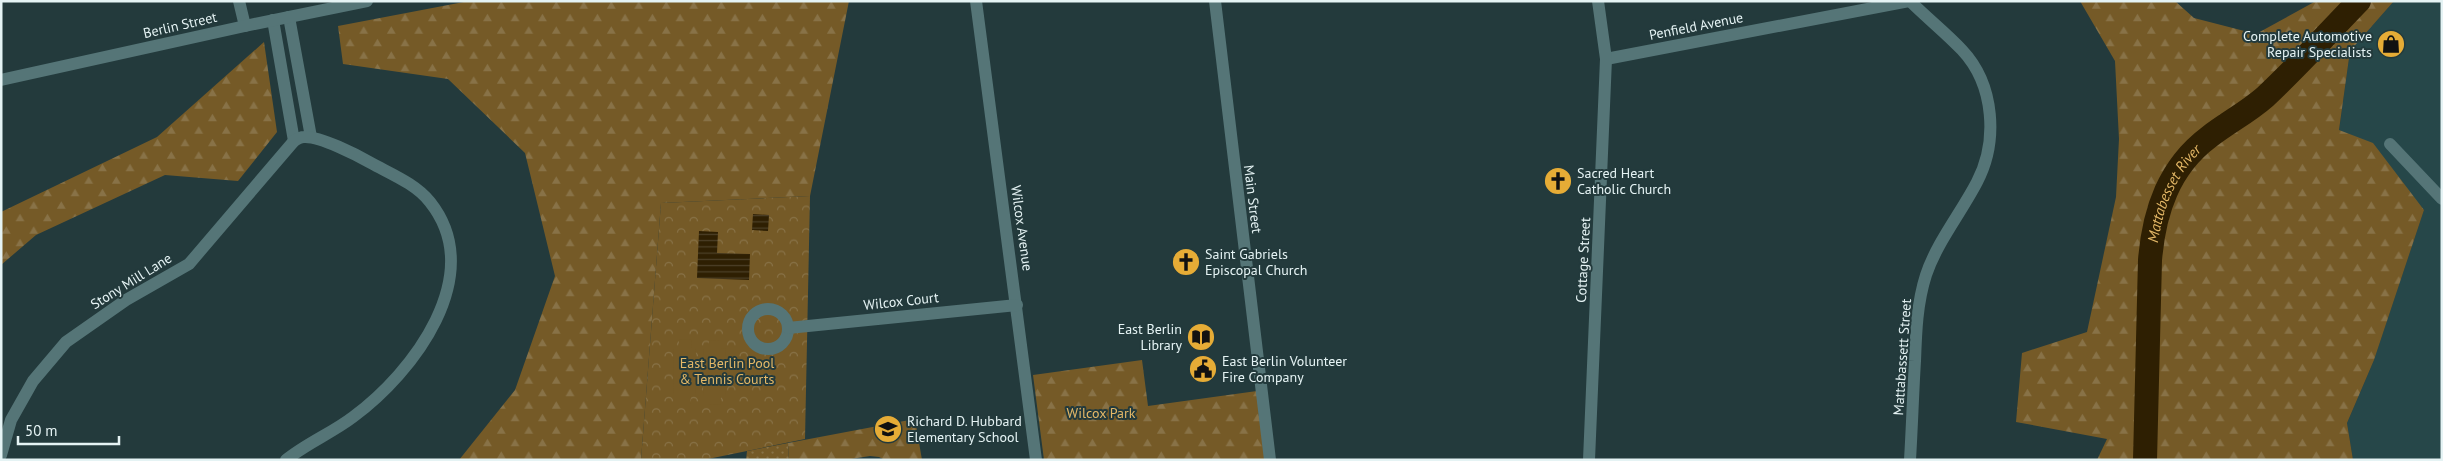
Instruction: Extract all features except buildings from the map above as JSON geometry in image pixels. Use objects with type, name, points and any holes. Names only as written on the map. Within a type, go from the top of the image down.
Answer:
[{"type":"street","points":[[239,1],[245,26]]},
{"type":"street","name":"Berlin Street","points":[[1,80],[367,1]]},
{"type":"street","name":"Wilcox Avenue","points":[[976,1],[1036,460]]},
{"type":"street","name":"Main Street","points":[[1215,1],[1270,460]]},
{"type":"street","name":"Cottage Street","points":[[1589,460],[1606,58],[1598,1]]},
{"type":"street","name":"Penfield Avenue","points":[[1606,58],[1910,1]]},
{"type":"street","name":"Mattabassett Street","points":[[1910,1],[1964,52],[1973,66],[1987,99],[1990,132],[1984,166],[1926,274],[1918,306],[1910,460]]},
{"type":"street","points":[[289,17],[311,137]]},
{"type":"street","points":[[273,20],[294,141],[302,137],[311,137],[363,158],[415,188],[430,202],[440,216],[450,244],[448,288],[431,333],[394,382],[353,417],[286,460]]},
{"type":"street","name":"Stony Mill Lane","points":[[1,455],[11,420],[33,381],[66,342],[126,300],[189,264],[294,141]]},
{"type":"street","points":[[2390,144],[2442,199]]},
{"type":"street","name":"Wilcox Court","points":[[788,328],[1017,305]]},
{"type":"shaded area","points":[[2394,1],[2442,1],[2442,460],[2353,460],[2347,423],[2374,360],[2424,210],[2339,131],[2350,51]]},
{"type":"shaded area","points":[[753,214],[769,215],[768,231],[752,230]]},
{"type":"shaded area","points":[[699,231],[718,232],[717,253],[750,254],[749,280],[697,278]]},
{"type":"green space","points":[[469,1],[849,1],[810,196],[661,203],[641,460],[459,460],[515,390],[555,276],[525,153],[448,79],[343,64],[338,26]]},
{"type":"green space","points":[[2080,1],[2175,1],[2194,18],[2256,34],[2316,1],[2394,1],[2350,51],[2339,130],[2373,143],[2424,210],[2374,360],[2347,423],[2353,460],[2097,460],[2107,439],[2016,422],[2022,353],[2087,332],[2116,197],[2119,139],[2115,61]]},
{"type":"green space","points":[[264,42],[277,132],[238,181],[165,175],[36,235],[1,265],[1,212],[157,137]]},
{"type":"green space","name":"East Berlin Pool & Tennis Courts","points":[[810,196],[805,439],[703,460],[641,460],[661,203]]},
{"type":"green space","points":[[679,339],[692,340],[691,348],[696,348],[695,396],[691,396],[690,404],[678,404],[678,396],[673,396],[674,348],[679,348]]},
{"type":"green space","points":[[709,340],[721,341],[721,348],[726,349],[725,397],[721,397],[720,405],[708,404],[708,396],[703,396],[704,348],[709,348]]},
{"type":"green space","name":"Wilcox Park","points":[[1142,360],[1148,406],[1257,391],[1267,460],[1044,460],[1033,375]]},
{"type":"green space","name":"Richard D. Hubbard Elementary School","points":[[915,419],[922,460],[885,460],[870,456],[845,460],[789,460],[788,443]]},
{"type":"green space","points":[[788,443],[789,460],[746,460],[747,451]]},
{"type":"waterway","name":"Mattabesset River","points":[[2145,460],[2150,260],[2155,224],[2166,191],[2183,162],[2195,149],[2265,97],[2359,1]]},
{"type":"place","name":"Complete Automotive Repair Specialists","points":[[2391,44]]},
{"type":"place","name":"Sacred Heart Catholic Church","points":[[1558,181]]},
{"type":"place","name":"Saint Gabriels Episcopal Church","points":[[1186,262]]},
{"type":"place","name":"East Berlin Library","points":[[1201,337]]},
{"type":"place","name":"East Berlin Volunteer Fire Company","points":[[1203,369]]},
{"type":"place","name":"Richard D. Hubbard Elementary School","points":[[888,429]]}]
